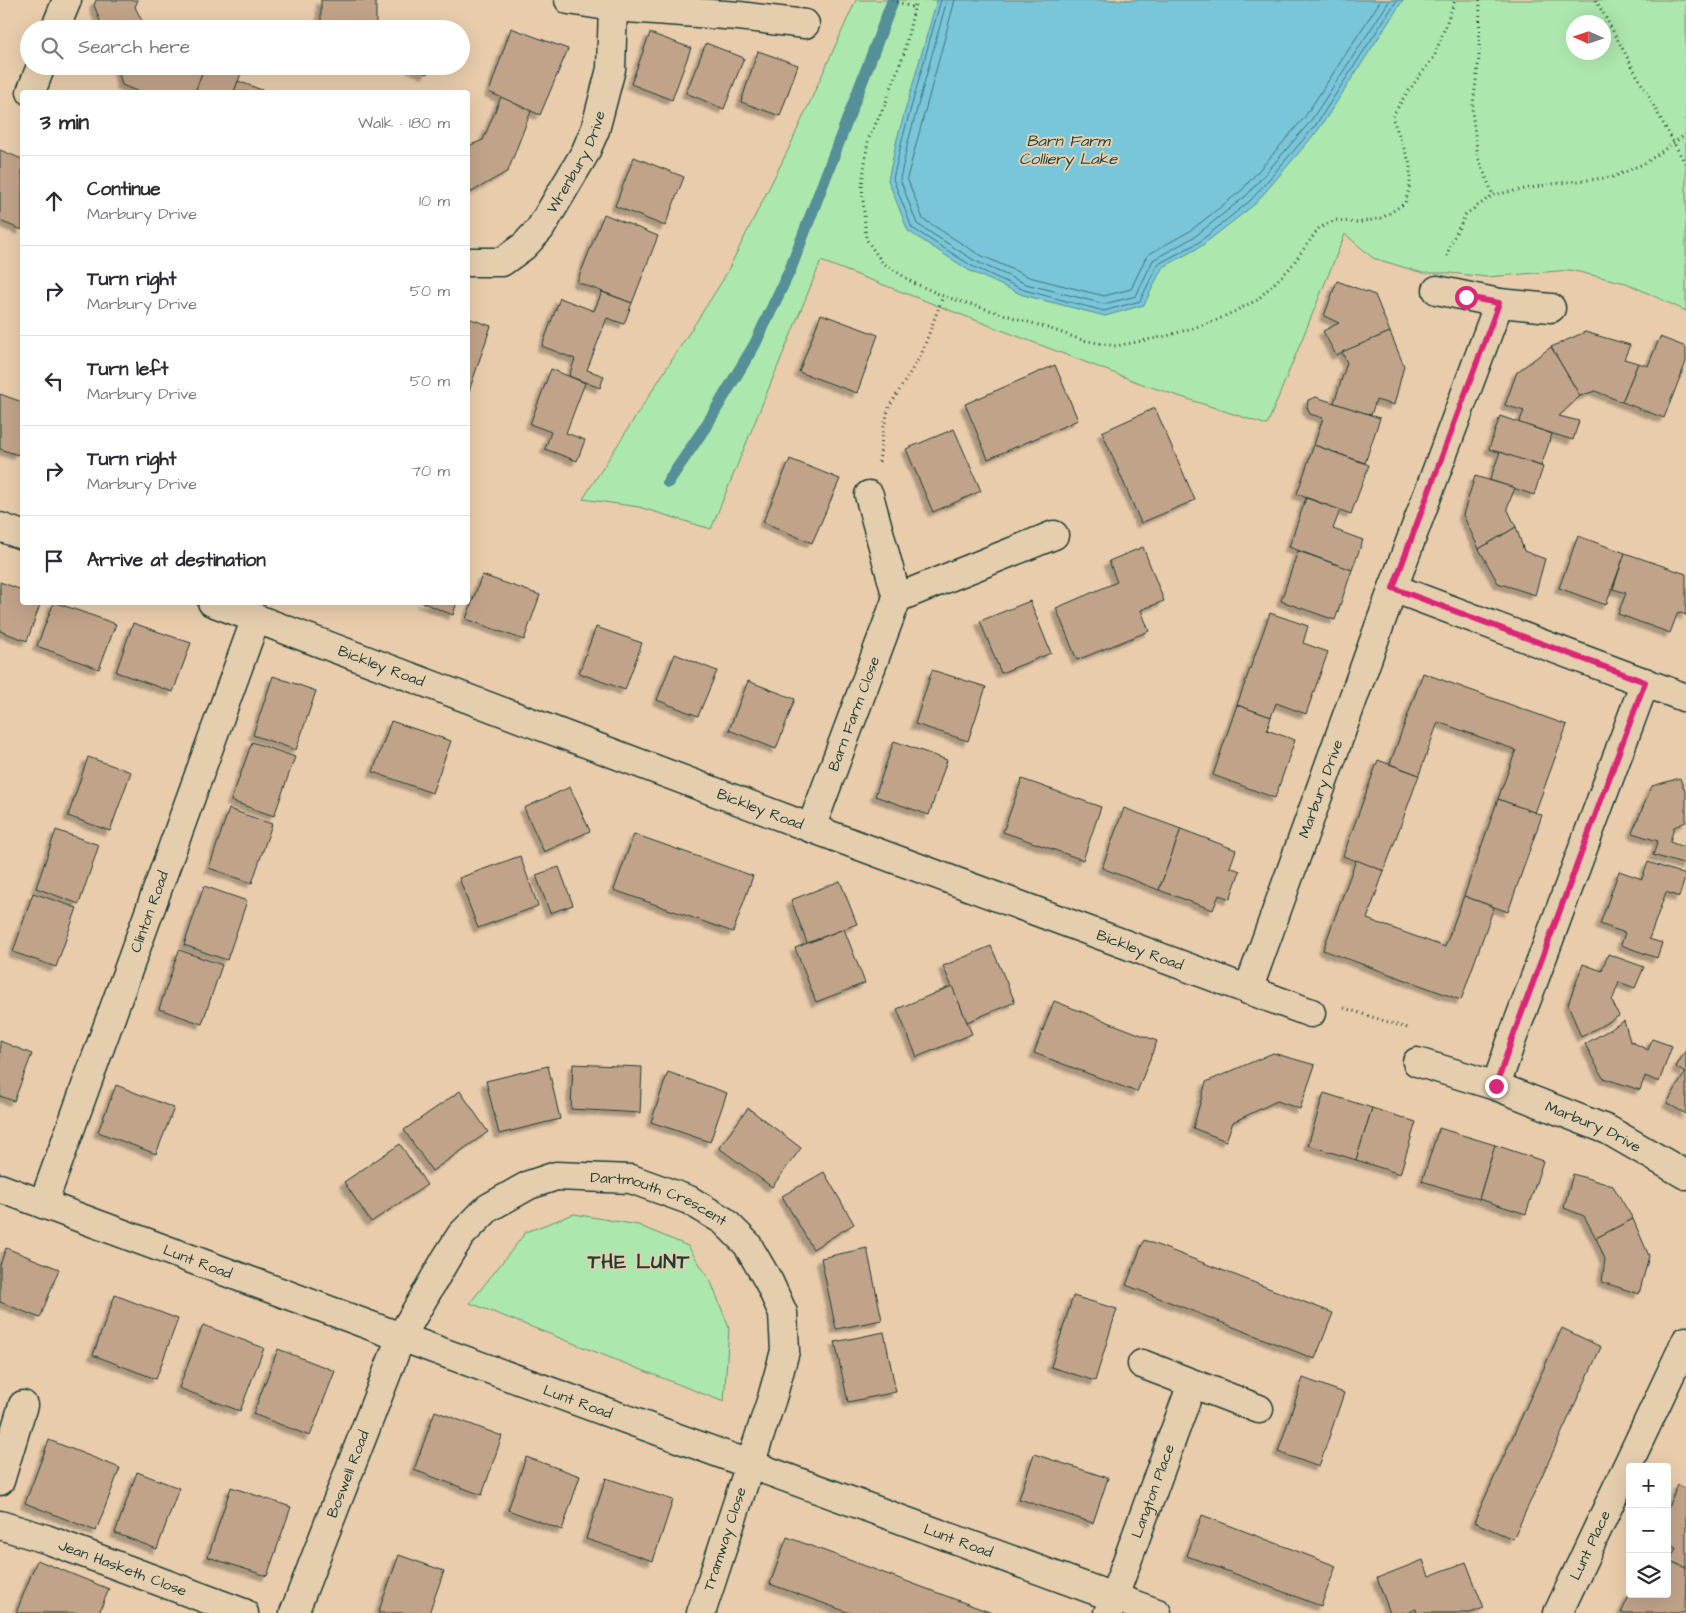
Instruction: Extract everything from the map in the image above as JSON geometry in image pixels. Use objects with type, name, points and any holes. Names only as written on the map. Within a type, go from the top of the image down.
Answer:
[{"type":"street","points":[[58,20],[66,0]]},
{"type":"street","points":[[569,0],[613,7],[739,16],[805,24]]},
{"type":"street","name":"Wrenbury Drive","points":[[470,262],[502,262],[524,246],[540,229],[585,153],[595,130],[611,69],[613,7]]},
{"type":"street","points":[[32,90],[38,75]]},
{"type":"street","points":[[1437,290],[1499,303],[1551,308]]},
{"type":"street","name":"Marbury Drive","points":[[1248,990],[1393,588],[1499,303]]},
{"type":"street","points":[[868,495],[897,598],[1054,535]]},
{"type":"street","points":[[0,527],[20,534]]},
{"type":"street","points":[[1393,588],[1686,698]]},
{"type":"street","name":"Barn Farm Close","points":[[811,828],[897,598]]},
{"type":"street","name":"Bickley Road","points":[[220,605],[811,828],[1311,1013]]},
{"type":"street","name":"Clinton Road","points":[[43,1204],[256,618]]},
{"type":"street","points":[[1496,1086],[1645,682]]},
{"type":"street","name":"Marbury Drive","points":[[1417,1062],[1496,1086],[1608,1130],[1686,1175]]},
{"type":"street","name":"Dartmouth Crescent","points":[[402,1337],[460,1236],[488,1208],[529,1184],[556,1176],[631,1179],[640,1182],[689,1200],[724,1221],[747,1244],[769,1282],[782,1313],[785,1351],[750,1464]]},
{"type":"street","name":"Lunt Road","points":[[0,1188],[750,1464],[1111,1605],[1157,1613]]},
{"type":"street","name":"Boswell Road","points":[[294,1613],[402,1337]]},
{"type":"street","name":"Lunt Place","points":[[1558,1613],[1686,1341]]},
{"type":"street","points":[[1142,1364],[1259,1409]]},
{"type":"street","name":"Langton Place","points":[[1111,1605],[1192,1384]]},
{"type":"street","points":[[0,1481],[23,1405]]},
{"type":"street","name":"Tramway Close","points":[[701,1613],[750,1464]]},
{"type":"street","name":"Jean Hasketh Close","points":[[0,1525],[46,1539],[244,1613]]},
{"type":"path","points":[[892,0],[914,8]]},
{"type":"path","points":[[916,0],[904,53],[886,102],[868,140],[862,185],[866,238],[882,262],[912,282],[943,296],[1082,340],[1116,346],[1167,336],[1207,324],[1257,300],[1290,268],[1319,228],[1336,220],[1357,223],[1382,218],[1405,203],[1410,185],[1410,164],[1392,118],[1404,97],[1434,57],[1455,0]]},
{"type":"path","points":[[1480,0],[1479,59],[1472,111],[1478,157],[1493,195]]},
{"type":"path","points":[[1596,0],[1686,165]]},
{"type":"path","points":[[1437,290],[1450,245],[1466,214],[1493,195],[1551,184],[1614,177],[1647,162],[1686,134]]},
{"type":"path","points":[[868,495],[880,458],[883,430],[889,407],[921,355],[943,296]]},
{"type":"path","points":[[1311,1013],[1316,998],[1428,1035],[1417,1062]]},
{"type":"green space","points":[[856,0],[1686,0],[1686,311],[1626,283],[1570,270],[1487,277],[1450,273],[1423,273],[1373,258],[1345,234],[1267,425],[1145,385],[821,261],[711,529],[639,507],[583,499],[723,280],[789,148]]},
{"type":"green space","points":[[574,1214],[638,1225],[688,1246],[711,1282],[729,1328],[724,1402],[470,1303],[526,1232]]},
{"type":"water","name":"Barn Farm Colliery Lake","points":[[937,0],[1403,0],[1319,129],[1255,204],[1200,247],[1162,268],[1144,305],[1105,316],[1023,295],[970,271],[908,231],[888,180],[897,139]]},
{"type":"building","points":[[96,0],[138,0],[135,7],[142,20],[100,20],[94,5]]},
{"type":"building","points":[[321,0],[376,0],[376,20],[321,20]]},
{"type":"building","points":[[511,28],[568,49],[540,115],[489,92]]},
{"type":"building","points":[[650,33],[691,48],[672,100],[631,84]]},
{"type":"building","points":[[706,43],[744,58],[724,109],[686,93]]},
{"type":"building","points":[[758,51],[798,65],[780,116],[741,102]]},
{"type":"building","points":[[119,75],[201,75],[196,90],[134,90],[122,85]]},
{"type":"building","points":[[202,75],[241,75],[235,90],[196,90]]},
{"type":"building","points":[[238,81],[262,90],[235,90]]},
{"type":"building","points":[[501,97],[531,111],[508,171],[470,193],[470,145],[483,140]]},
{"type":"building","points":[[0,150],[20,158],[20,229],[0,221]]},
{"type":"building","points":[[634,157],[684,177],[665,226],[615,206]]},
{"type":"building","points":[[604,214],[658,236],[632,303],[577,282]]},
{"type":"building","points":[[1337,281],[1375,295],[1390,332],[1336,355],[1323,331],[1339,323],[1324,316]]},
{"type":"building","points":[[602,292],[632,303],[624,324],[607,318],[587,370],[604,376],[600,388],[569,376],[575,359],[542,346],[560,298],[594,311]]},
{"type":"building","points":[[821,314],[878,335],[857,393],[799,372]]},
{"type":"building","points":[[470,319],[491,326],[470,388]]},
{"type":"building","points":[[1390,332],[1404,366],[1394,405],[1376,400],[1371,415],[1334,403],[1347,363],[1342,352]]},
{"type":"building","points":[[1585,332],[1630,345],[1624,359],[1638,363],[1622,402],[1595,391],[1580,396],[1551,347]]},
{"type":"building","points":[[1660,337],[1686,347],[1686,362],[1664,418],[1622,402],[1638,363],[1648,366]]},
{"type":"building","points":[[1551,347],[1580,396],[1559,416],[1579,421],[1573,440],[1519,423],[1524,411],[1505,405],[1517,372]]},
{"type":"building","points":[[1055,365],[1078,420],[988,459],[965,404]]},
{"type":"building","points":[[551,369],[585,383],[566,433],[585,440],[577,461],[545,449],[551,432],[530,424]]},
{"type":"building","points":[[0,394],[20,401],[20,449],[18,455],[0,449]]},
{"type":"building","points":[[1316,397],[1380,418],[1365,463],[1314,445],[1323,418],[1310,414],[1307,407],[1308,400]]},
{"type":"building","points":[[1155,408],[1195,500],[1141,523],[1102,432]]},
{"type":"building","points":[[1500,416],[1552,434],[1541,466],[1489,449]]},
{"type":"building","points":[[954,429],[981,491],[933,512],[906,449]]},
{"type":"building","points":[[1314,445],[1369,465],[1351,514],[1297,494]]},
{"type":"building","points":[[1500,452],[1543,467],[1534,495],[1490,480]]},
{"type":"building","points":[[790,459],[840,479],[812,543],[763,522]]},
{"type":"building","points":[[1475,476],[1515,488],[1507,508],[1516,527],[1479,549],[1463,515]]},
{"type":"building","points":[[1306,498],[1340,510],[1333,529],[1363,540],[1352,570],[1289,547]]},
{"type":"building","points":[[1516,527],[1524,551],[1545,559],[1535,595],[1498,583],[1479,549]]},
{"type":"building","points":[[1578,536],[1625,553],[1606,605],[1559,588]]},
{"type":"building","points":[[1143,547],[1164,601],[1141,610],[1149,631],[1077,660],[1056,608],[1117,582],[1109,561]]},
{"type":"building","points":[[1298,551],[1352,570],[1335,620],[1281,601]]},
{"type":"building","points":[[1625,553],[1686,574],[1686,615],[1678,612],[1670,633],[1618,614],[1626,593],[1613,589]]},
{"type":"building","points":[[482,575],[540,595],[524,640],[466,619]]},
{"type":"building","points":[[0,582],[20,589],[20,605],[40,605],[27,641],[0,631]]},
{"type":"building","points":[[1030,601],[1051,653],[1001,673],[980,621]]},
{"type":"building","points":[[53,605],[62,605],[116,624],[99,669],[37,646]]},
{"type":"building","points":[[428,605],[456,605],[453,615]]},
{"type":"building","points":[[1270,613],[1308,626],[1303,643],[1328,652],[1306,714],[1276,703],[1271,717],[1237,705]]},
{"type":"building","points":[[133,623],[191,643],[173,692],[116,672]]},
{"type":"building","points":[[596,627],[642,643],[625,690],[579,673]]},
{"type":"building","points":[[675,654],[717,671],[698,716],[657,700]]},
{"type":"building","points":[[932,670],[986,687],[968,741],[915,724]]},
{"type":"building","points":[[1423,673],[1567,725],[1535,813],[1498,799],[1516,750],[1438,722],[1419,775],[1390,764]]},
{"type":"building","points":[[273,676],[316,691],[296,750],[253,735]]},
{"type":"building","points":[[748,681],[795,699],[776,749],[729,730]]},
{"type":"building","points":[[1237,705],[1271,717],[1267,730],[1295,740],[1275,798],[1213,775]]},
{"type":"building","points":[[391,721],[451,741],[432,793],[373,772]]},
{"type":"building","points":[[894,741],[947,760],[929,815],[875,796]]},
{"type":"building","points":[[252,742],[295,757],[274,816],[231,801]]},
{"type":"building","points":[[88,757],[131,772],[110,831],[68,816]]},
{"type":"building","points":[[1378,760],[1419,775],[1384,871],[1343,856]]},
{"type":"building","points":[[1680,778],[1686,794],[1686,822],[1674,827],[1670,842],[1686,848],[1686,865],[1653,855],[1658,841],[1632,833],[1652,786]]},
{"type":"building","points":[[1022,779],[1101,807],[1083,860],[1003,832]]},
{"type":"building","points":[[570,787],[590,831],[544,852],[524,808]]},
{"type":"building","points":[[1498,799],[1542,815],[1508,912],[1464,896]]},
{"type":"building","points":[[1124,808],[1181,829],[1159,890],[1102,868]]},
{"type":"building","points":[[229,809],[272,824],[252,883],[209,868]]},
{"type":"building","points":[[1181,829],[1236,850],[1230,867],[1240,871],[1230,899],[1219,895],[1213,910],[1159,890]]},
{"type":"building","points":[[56,830],[99,845],[79,904],[36,888]]},
{"type":"building","points":[[634,834],[753,876],[733,932],[614,890]]},
{"type":"building","points":[[520,856],[538,906],[478,928],[459,878]]},
{"type":"building","points":[[1356,860],[1384,871],[1367,919],[1445,947],[1464,896],[1494,907],[1461,1000],[1323,950]]},
{"type":"building","points":[[1648,862],[1686,875],[1679,897],[1666,892],[1649,939],[1662,943],[1657,958],[1621,945],[1625,933],[1600,924],[1619,871],[1642,879]]},
{"type":"building","points":[[559,867],[573,905],[550,913],[536,875]]},
{"type":"building","points":[[840,881],[857,924],[807,943],[791,900]]},
{"type":"building","points":[[204,886],[247,901],[227,960],[184,945]]},
{"type":"building","points":[[33,893],[77,908],[56,967],[13,952]]},
{"type":"building","points":[[844,929],[865,983],[816,1002],[795,948]]},
{"type":"building","points":[[991,946],[1015,1002],[967,1022],[943,966]]},
{"type":"building","points":[[179,950],[222,965],[202,1024],[159,1009]]},
{"type":"building","points":[[1608,954],[1644,967],[1635,988],[1619,982],[1612,1001],[1619,1016],[1581,1037],[1568,1004],[1583,964],[1602,971]]},
{"type":"building","points":[[952,986],[972,1034],[917,1057],[897,1009]]},
{"type":"building","points":[[1054,1001],[1157,1041],[1137,1092],[1034,1053]]},
{"type":"building","points":[[1624,1021],[1630,1041],[1648,1050],[1652,1039],[1672,1046],[1659,1082],[1645,1076],[1640,1090],[1603,1078],[1585,1044]]},
{"type":"building","points":[[0,1041],[32,1054],[14,1101],[0,1096]]},
{"type":"building","points":[[1686,1050],[1686,1114],[1667,1103],[1685,1073],[1676,1067]]},
{"type":"building","points":[[1273,1053],[1315,1065],[1300,1109],[1277,1101],[1233,1122],[1226,1141],[1193,1128],[1206,1082]]},
{"type":"building","points":[[573,1064],[642,1067],[640,1113],[571,1109]]},
{"type":"building","points":[[548,1066],[560,1119],[499,1134],[486,1081]]},
{"type":"building","points":[[668,1072],[727,1093],[710,1142],[651,1122]]},
{"type":"building","points":[[116,1085],[174,1108],[156,1154],[98,1132]]},
{"type":"building","points":[[460,1091],[488,1132],[432,1171],[404,1130]]},
{"type":"building","points":[[1324,1093],[1372,1108],[1356,1160],[1308,1145]]},
{"type":"building","points":[[748,1108],[801,1148],[772,1187],[719,1148]]},
{"type":"building","points":[[1372,1108],[1416,1122],[1400,1174],[1356,1160]]},
{"type":"building","points":[[1439,1128],[1495,1145],[1479,1199],[1422,1181]]},
{"type":"building","points":[[400,1144],[427,1185],[371,1222],[344,1182]]},
{"type":"building","points":[[1495,1145],[1543,1161],[1526,1214],[1479,1199]]},
{"type":"building","points":[[824,1172],[854,1224],[813,1249],[782,1196]]},
{"type":"building","points":[[1573,1174],[1613,1186],[1633,1219],[1596,1238],[1584,1216],[1564,1208]]},
{"type":"building","points":[[1633,1219],[1649,1256],[1639,1294],[1602,1282],[1605,1259],[1596,1238]]},
{"type":"building","points":[[1144,1240],[1333,1313],[1315,1359],[1126,1285]]},
{"type":"building","points":[[6,1248],[59,1269],[40,1318],[0,1302],[0,1265]]},
{"type":"building","points":[[867,1248],[882,1320],[836,1329],[821,1258]]},
{"type":"building","points":[[115,1295],[178,1319],[156,1379],[93,1355]]},
{"type":"building","points":[[1073,1296],[1117,1309],[1095,1381],[1051,1367]]},
{"type":"building","points":[[203,1325],[264,1348],[240,1411],[179,1388]]},
{"type":"building","points":[[1562,1328],[1601,1347],[1513,1539],[1474,1522]]},
{"type":"building","points":[[884,1332],[896,1392],[848,1402],[835,1342]]},
{"type":"building","points":[[278,1349],[335,1371],[310,1436],[253,1414]]},
{"type":"building","points":[[1303,1378],[1344,1393],[1319,1467],[1278,1452]]},
{"type":"building","points":[[435,1411],[502,1436],[482,1495],[414,1470]]},
{"type":"building","points":[[49,1440],[120,1468],[96,1531],[25,1503]]},
{"type":"building","points":[[1034,1454],[1108,1478],[1093,1523],[1019,1499]]},
{"type":"building","points":[[526,1457],[580,1476],[562,1530],[508,1510]]},
{"type":"building","points":[[137,1472],[179,1488],[157,1549],[115,1533]]},
{"type":"building","points":[[606,1478],[673,1500],[653,1561],[586,1539]]},
{"type":"building","points":[[1678,1485],[1686,1489],[1686,1568],[1671,1561],[1676,1548],[1671,1546],[1671,1500]]},
{"type":"building","points":[[231,1487],[291,1507],[267,1576],[208,1557]]},
{"type":"building","points":[[1202,1515],[1336,1566],[1321,1606],[1187,1556]]},
{"type":"building","points":[[787,1537],[992,1613],[850,1613],[770,1584]]},
{"type":"building","points":[[399,1555],[444,1571],[429,1613],[378,1613]]},
{"type":"building","points":[[37,1560],[109,1589],[99,1613],[16,1613]]},
{"type":"building","points":[[1423,1560],[1429,1576],[1466,1562],[1484,1608],[1470,1613],[1417,1613],[1416,1609],[1407,1613],[1390,1613],[1377,1578]]},
{"type":"building","points":[[1671,1561],[1686,1568],[1685,1613],[1621,1613],[1628,1598],[1671,1598]]},
{"type":"waterway","points":[[668,482],[706,426],[755,344],[790,270],[893,0]]},
{"type":"district","name":"THE LUNT","points":[[639,1262]]},
{"type":"route","points":[[1466,297],[1499,303],[1393,588],[1645,682],[1496,1086]]}]
